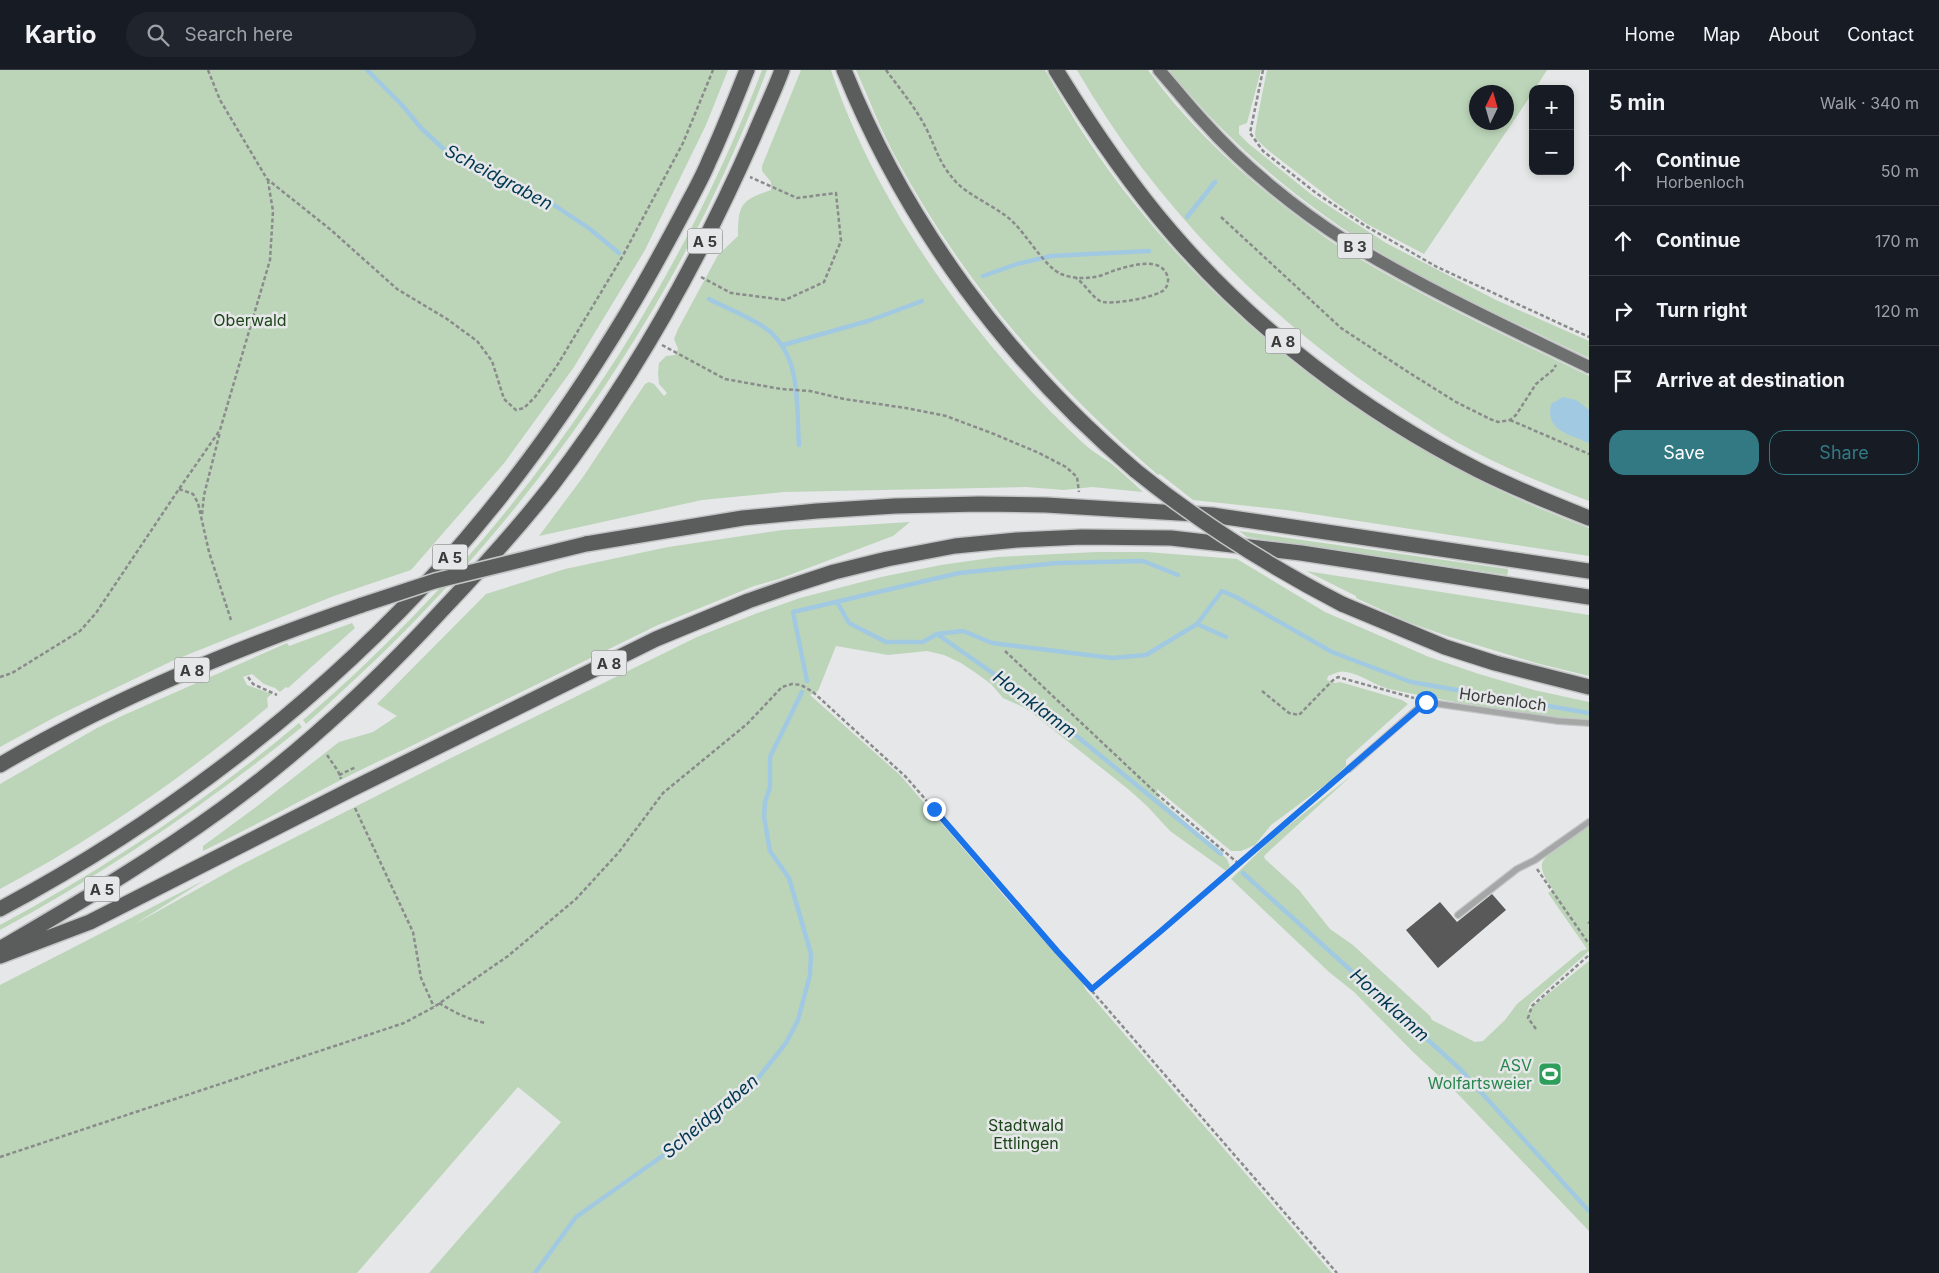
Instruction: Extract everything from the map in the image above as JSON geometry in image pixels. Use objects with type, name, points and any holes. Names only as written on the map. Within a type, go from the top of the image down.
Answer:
[{"type":"highway","name":"A 5","points":[[0,909],[151,818],[253,742],[339,669],[444,564],[509,485],[556,423],[601,357],[658,261],[704,171],[747,70]]},
{"type":"highway","name":"A 5","points":[[0,949],[106,887],[224,808],[292,754],[360,693],[477,575],[552,484],[609,404],[650,339],[726,199],[782,70]]},
{"type":"highway","points":[[844,70],[880,150],[901,188],[936,245],[976,302],[1006,341],[1045,385],[1108,447],[1136,471],[1175,502],[1247,551],[1342,604],[1445,647],[1495,664],[1589,686]]},
{"type":"highway","name":"A 8","points":[[1056,70],[1087,121],[1114,159],[1173,234],[1235,298],[1295,351],[1345,390],[1428,443],[1527,493],[1589,518]]},
{"type":"highway","name":"A 8","points":[[0,765],[85,719],[171,678],[265,639],[362,605],[472,571],[586,544],[743,518],[895,506],[979,504],[1081,506],[1212,515],[1589,571]]},
{"type":"highway","name":"A 8","points":[[0,956],[90,922],[350,790],[656,639],[740,604],[780,590],[834,572],[887,559],[955,546],[1017,540],[1082,537],[1171,538],[1300,553],[1589,597]]},
{"type":"main road","name":"B 3","points":[[1159,70],[1221,139],[1261,176],[1314,218],[1346,240],[1424,286],[1589,367]]},
{"type":"lane","name":"Horbenloch","points":[[1426,702],[1589,724]]},
{"type":"lane","points":[[1348,769],[1426,702]]},
{"type":"lane","points":[[1458,915],[1517,869],[1532,862],[1589,822]]},
{"type":"path","points":[[202,515],[204,495],[220,430],[270,260],[273,210],[267,179],[224,108],[208,70]]},
{"type":"path","points":[[267,179],[331,230],[397,289],[447,319],[478,341],[492,361],[504,399],[516,410],[524,408],[535,397],[558,364],[645,216],[683,143],[713,70]]},
{"type":"path","points":[[886,70],[910,102],[926,130],[942,165],[958,184],[1012,221],[1048,264],[1059,274],[1076,278],[1096,277],[1136,265],[1155,264],[1161,266],[1167,273],[1168,280],[1166,288],[1156,295],[1108,304],[1098,300],[1076,278]]},
{"type":"path","points":[[1263,70],[1250,133],[1263,151],[1316,193],[1364,225],[1438,268],[1589,338]]},
{"type":"path","points":[[689,270],[731,293],[785,300],[824,282],[841,240],[836,193],[797,198],[739,171]]},
{"type":"path","points":[[1221,217],[1341,328],[1367,347],[1456,402],[1498,422],[1510,420],[1516,415],[1536,384],[1553,370],[1562,354]]},
{"type":"path","points":[[650,339],[725,379],[781,390],[810,391],[844,399],[946,416],[994,434],[1039,453],[1072,472],[1077,477],[1081,506]]},
{"type":"path","points":[[1510,420],[1589,454]]},
{"type":"path","points":[[0,677],[12,673],[33,661],[80,631],[96,614],[220,430]]},
{"type":"path","points":[[179,489],[193,494],[202,515],[209,552],[231,620]]},
{"type":"path","points":[[1004,651],[1158,794],[1239,864]]},
{"type":"path","points":[[248,677],[253,684],[277,694]]},
{"type":"path","points":[[1262,691],[1289,713],[1299,715],[1332,681],[1338,678],[1426,702]]},
{"type":"path","points":[[0,1157],[404,1023],[434,1007],[508,956],[576,899],[619,852],[663,793],[747,724],[782,687],[792,684],[801,685],[813,692],[906,777],[1337,1273]]},
{"type":"path","points":[[327,755],[342,780]]},
{"type":"path","points":[[339,775],[356,767]]},
{"type":"path","points":[[1092,989],[1348,769]]},
{"type":"path","points":[[355,808],[413,932],[421,978],[434,1007]]},
{"type":"path","points":[[1532,862],[1589,944]]},
{"type":"path","points":[[1536,1029],[1528,1018],[1532,1006],[1589,955]]},
{"type":"path","points":[[439,1003],[458,1014],[486,1023]]},
{"type":"green space","name":"Oberwald","points":[[0,70],[728,70],[706,125],[645,250],[574,367],[505,462],[411,570],[334,596],[172,661],[57,716],[0,747]]},
{"type":"green space","points":[[762,70],[767,70],[738,141],[706,211],[670,280],[588,411],[494,533],[443,591],[410,626],[306,724],[303,720],[377,653],[446,581],[512,504],[573,423],[628,339],[679,252],[724,162]]},
{"type":"green space","points":[[801,70],[831,70],[851,121],[875,172],[903,222],[934,270],[968,317],[1042,403],[1085,444],[1112,464],[1143,492],[1092,487],[1064,490],[1026,487],[784,492],[702,500],[539,536],[583,477],[645,384],[649,382],[654,384],[664,396],[667,393],[659,384],[659,363],[666,356],[675,355],[678,349],[674,339],[678,329],[718,255],[738,236],[739,216],[744,204],[748,200],[771,190],[771,182],[762,171],[762,166]]},
{"type":"green space","points":[[856,70],[1045,70],[1086,138],[1133,202],[1179,256],[1229,307],[1283,353],[1339,396],[1398,435],[1459,470],[1523,501],[1589,528],[1589,556],[1286,510],[1193,500],[1160,474],[1158,475],[1081,404],[1045,367],[980,288],[921,202],[879,124]]},
{"type":"green space","points":[[1077,70],[1148,70],[1201,133],[1241,171],[1284,207],[1327,238],[1370,265],[1431,299],[1589,376],[1589,501],[1522,474],[1458,443],[1360,379],[1312,342],[1266,303],[1182,217],[1144,170],[1109,121]]},
{"type":"green space","points":[[1169,70],[1261,70],[1247,123],[1239,126],[1239,134],[1249,144],[1312,195],[1386,243],[1496,300],[1589,341],[1589,358],[1422,277],[1335,223],[1275,178],[1247,153],[1194,99]]},
{"type":"green space","points":[[1267,70],[1547,70],[1538,85],[1529,85],[1529,98],[1514,120],[1514,85],[1469,85],[1469,130],[1507,130],[1424,254],[1367,224],[1335,202],[1269,151],[1256,139],[1255,133]]},
{"type":"green space","points":[[910,522],[893,536],[779,579],[754,586],[658,625],[354,773],[203,851],[203,846],[339,742],[373,732],[397,716],[377,704],[486,594],[565,569],[668,547],[783,530]]},
{"type":"green space","points":[[1239,531],[1508,569],[1508,572],[1507,575],[1247,537]]},
{"type":"green space","name":"Stadtwald Ettlingen","points":[[1096,552],[1147,552],[1237,559],[1325,612],[1429,657],[1534,690],[1589,702],[1589,721],[1582,721],[1533,715],[1413,694],[1389,689],[1357,675],[1344,672],[1337,672],[1328,676],[1327,680],[1335,683],[1340,682],[1402,700],[1408,704],[1346,760],[1346,766],[1329,782],[1271,825],[1255,845],[1241,851],[1231,851],[1157,789],[1157,797],[1227,859],[1230,867],[1226,871],[1170,831],[1128,789],[1032,713],[1003,698],[991,684],[976,673],[944,655],[927,651],[888,655],[836,646],[818,691],[810,695],[900,775],[1332,1273],[429,1273],[561,1122],[518,1087],[357,1273],[0,1273],[0,985],[205,880],[135,924],[237,867],[451,758],[697,637],[755,614],[800,598],[881,577],[941,565],[997,557]]},
{"type":"green space","points":[[1306,571],[1589,615],[1589,676],[1536,663],[1408,622],[1356,598],[1356,596]]},
{"type":"green space","points":[[352,623],[355,628],[288,688],[286,687],[280,692],[264,684],[252,674],[243,677],[247,685],[272,694],[267,698],[268,707],[237,733],[139,805],[71,849],[0,889],[0,784],[97,728],[124,715],[287,643],[289,646]]},
{"type":"green space","points":[[299,723],[302,727],[230,783],[156,836],[79,885],[0,930],[0,925],[117,857],[154,832],[264,752]]},
{"type":"green space","points":[[1351,776],[1267,853],[1264,856],[1265,859],[1299,890],[1330,929],[1353,945],[1430,1016],[1432,1020],[1475,1042],[1483,1041],[1505,1020],[1517,1004],[1581,951],[1587,949],[1548,893],[1553,890],[1544,874],[1542,864],[1544,859],[1555,849],[1589,826],[1589,951],[1530,1004],[1527,1011],[1589,961],[1589,1231],[1455,1091],[1413,1052],[1354,992],[1329,972],[1231,879],[1275,836]]},
{"type":"water","points":[[1563,397],[1576,400],[1589,410],[1589,443],[1567,434],[1555,426],[1550,413],[1551,404]]},
{"type":"building","points":[[1492,894],[1506,910],[1438,968],[1406,930],[1440,902],[1457,922]]},
{"type":"waterway","name":"Scheidgraben","points":[[367,70],[402,105],[422,129],[447,152],[477,163],[507,182],[554,205],[590,229],[619,253]]},
{"type":"waterway","points":[[1187,217],[1215,182]]},
{"type":"waterway","points":[[983,276],[1017,264],[1051,256],[1149,251]]},
{"type":"waterway","name":"Scheidgraben","points":[[709,299],[762,326],[779,341],[787,354],[795,383],[799,445]]},
{"type":"waterway","points":[[783,345],[868,321],[922,301]]},
{"type":"waterway","points":[[807,681],[793,612],[959,573],[1057,563],[1143,561],[1178,575]]},
{"type":"waterway","points":[[1197,624],[1222,591],[1236,597],[1332,652],[1411,682],[1589,713]]},
{"type":"waterway","name":"Hornklamm","points":[[837,602],[849,623],[886,642],[923,642],[937,634],[1041,707],[1221,854]]},
{"type":"waterway","points":[[937,634],[963,631],[992,643],[1112,658],[1146,655],[1197,624],[1226,637]]},
{"type":"waterway","name":"Scheidgraben","points":[[535,1273],[576,1217],[671,1150],[759,1077],[786,1043],[798,1020],[810,975],[811,954],[789,878],[770,851],[764,817],[765,802],[770,787],[770,757],[802,692]]},
{"type":"waterway","name":"Hornklamm","points":[[1243,873],[1459,1068],[1589,1211]]},
{"type":"place","name":"ASV Wolfartsweier","points":[[1550,1074]]},
{"type":"route","points":[[934,809],[1092,989],[1426,702]]}]
